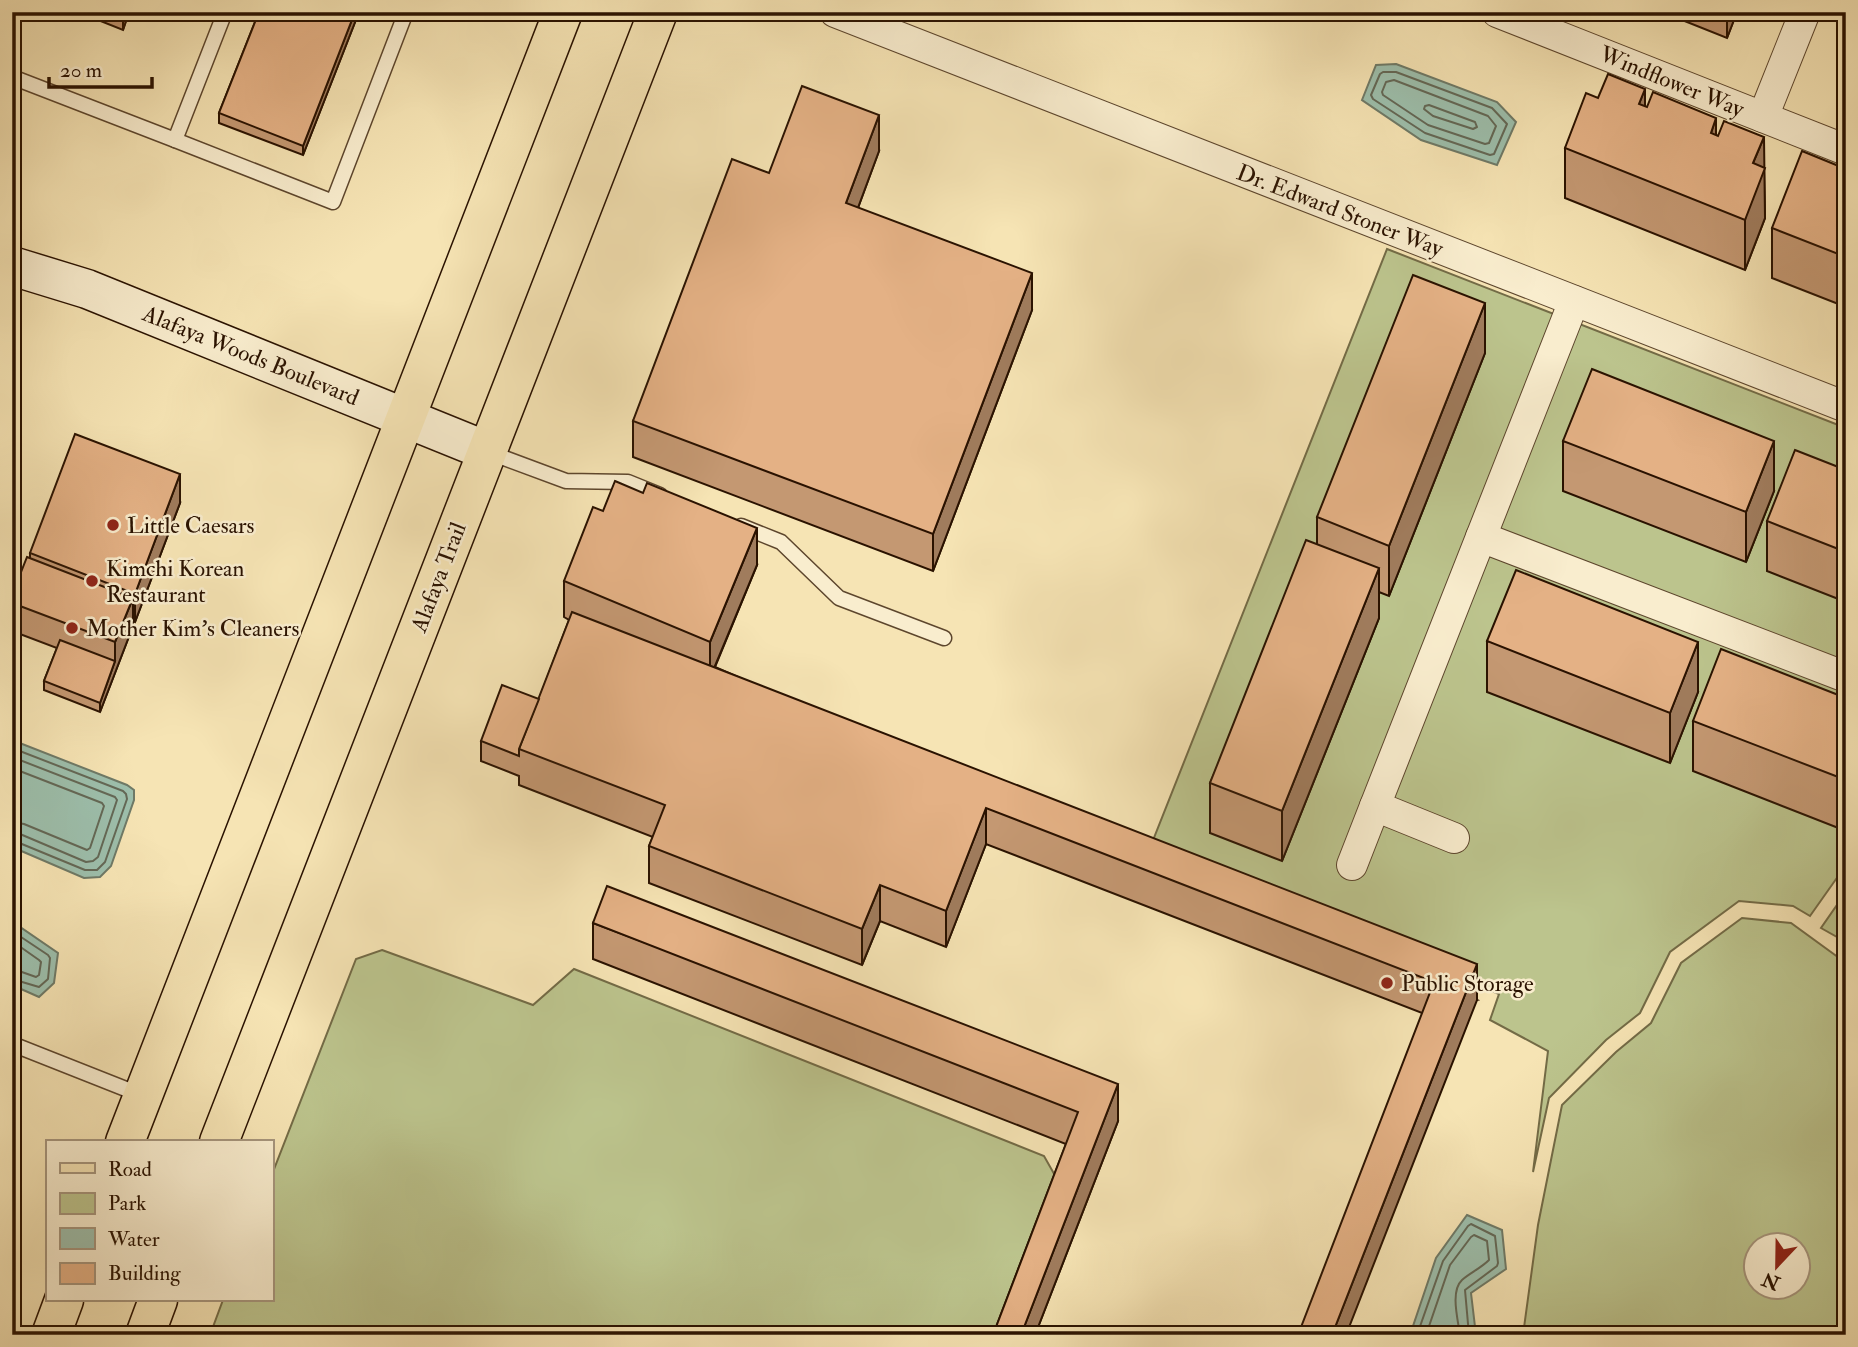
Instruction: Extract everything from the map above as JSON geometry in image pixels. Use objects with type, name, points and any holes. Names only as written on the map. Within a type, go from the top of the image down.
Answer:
[{"type":"main road","points":[[126,1140],[563,12]]},
{"type":"main road","name":"Alafaya Trail","points":[[220,1140],[658,12]]},
{"type":"main road","points":[[51,1335],[63,1302]]},
{"type":"main road","points":[[145,1335],[157,1302]]},
{"type":"street","name":"Dr. Edward Stoner Way","points":[[835,12],[1846,407]]},
{"type":"street","name":"Windflower Way","points":[[1497,12],[1846,150]]},
{"type":"street","points":[[1763,117],[1805,12]]},
{"type":"street","name":"Alafaya Woods Boulevard","points":[[12,266],[88,289],[487,451]]},
{"type":"street","points":[[1352,865],[1574,301]]},
{"type":"street","points":[[1482,537],[1846,677]]},
{"type":"street","points":[[1375,806],[1454,838]]},
{"type":"lane","points":[[175,140],[225,12]]},
{"type":"lane","points":[[12,77],[332,202],[406,12]]},
{"type":"lane","points":[[487,451],[566,481],[628,482],[679,502]]},
{"type":"lane","points":[[730,522],[781,542],[839,598],[944,638]]},
{"type":"lane","points":[[12,1044],[143,1096]]},
{"type":"green space","points":[[1387,249],[1846,428],[1846,865],[1810,916],[1793,906],[1739,901],[1670,952],[1640,1013],[1606,1040],[1549,1098],[1533,1172],[1548,1051],[1490,1020],[1499,994],[1148,853]]},
{"type":"green space","points":[[1846,892],[1846,942],[1821,928]]},
{"type":"green space","points":[[1742,918],[1791,923],[1846,963],[1846,1335],[1523,1335],[1538,1225],[1562,1105],[1616,1052],[1651,1023],[1681,963]]},
{"type":"green space","points":[[382,950],[533,1005],[574,969],[1044,1156],[1057,1179],[995,1335],[210,1335],[222,1302],[273,1302],[273,1172],[356,959]]},
{"type":"water","points":[[1396,64],[1497,102],[1516,122],[1497,165],[1421,140],[1362,100],[1376,65]]},
{"type":"water","points":[[12,740],[134,790],[134,800],[111,866],[100,877],[84,878],[12,847]]},
{"type":"water","points":[[12,924],[58,953],[54,983],[39,997],[12,985]]},
{"type":"water","points":[[1467,1215],[1502,1230],[1506,1269],[1471,1293],[1476,1335],[1410,1335],[1436,1258]]},
{"type":"building","points":[[259,12],[355,12],[303,146],[219,113]]},
{"type":"building","points":[[1608,74],[1645,89],[1639,104],[1647,107],[1653,92],[1716,118],[1711,133],[1718,136],[1724,121],[1764,137],[1753,163],[1765,168],[1745,220],[1565,148],[1586,93],[1598,98]]},
{"type":"building","points":[[802,86],[879,115],[846,203],[1032,273],[933,534],[633,421],[732,159],[769,173]]},
{"type":"building","points":[[1802,151],[1846,169],[1846,257],[1772,228]]},
{"type":"building","points":[[1413,275],[1485,303],[1389,546],[1317,517]]},
{"type":"building","points":[[1592,369],[1774,441],[1746,512],[1563,441]]},
{"type":"building","points":[[75,434],[180,474],[135,594],[30,553]]},
{"type":"building","points":[[1795,450],[1846,470],[1846,552],[1767,521]]},
{"type":"building","points":[[615,481],[643,493],[647,483],[757,528],[710,642],[564,581],[593,507],[603,511]]},
{"type":"building","points":[[1306,540],[1379,568],[1282,811],[1210,783]]},
{"type":"building","points":[[27,557],[133,598],[115,642],[12,603],[12,595]]},
{"type":"building","points":[[1516,570],[1698,642],[1670,713],[1487,641]]},
{"type":"building","name":"Public Storage","points":[[572,612],[1477,964],[1332,1335],[1298,1335],[1434,982],[986,808],[946,911],[880,885],[862,929],[649,846],[665,805],[519,749]]},
{"type":"building","points":[[60,640],[115,661],[100,703],[44,681]]},
{"type":"building","points":[[1721,649],[1846,698],[1846,780],[1693,721]]},
{"type":"building","points":[[502,685],[539,699],[519,749],[519,756],[481,741]]},
{"type":"building","points":[[607,886],[1118,1084],[1021,1335],[993,1335],[1078,1112],[593,923]]},
{"type":"place","name":"Little Caesars","points":[[113,525]]},
{"type":"place","name":"Kimchi Korean Restaurant","points":[[92,581]]},
{"type":"place","name":"Mother Kim's Cleaners","points":[[72,628]]},
{"type":"place","name":"Public Storage","points":[[1387,983]]}]
